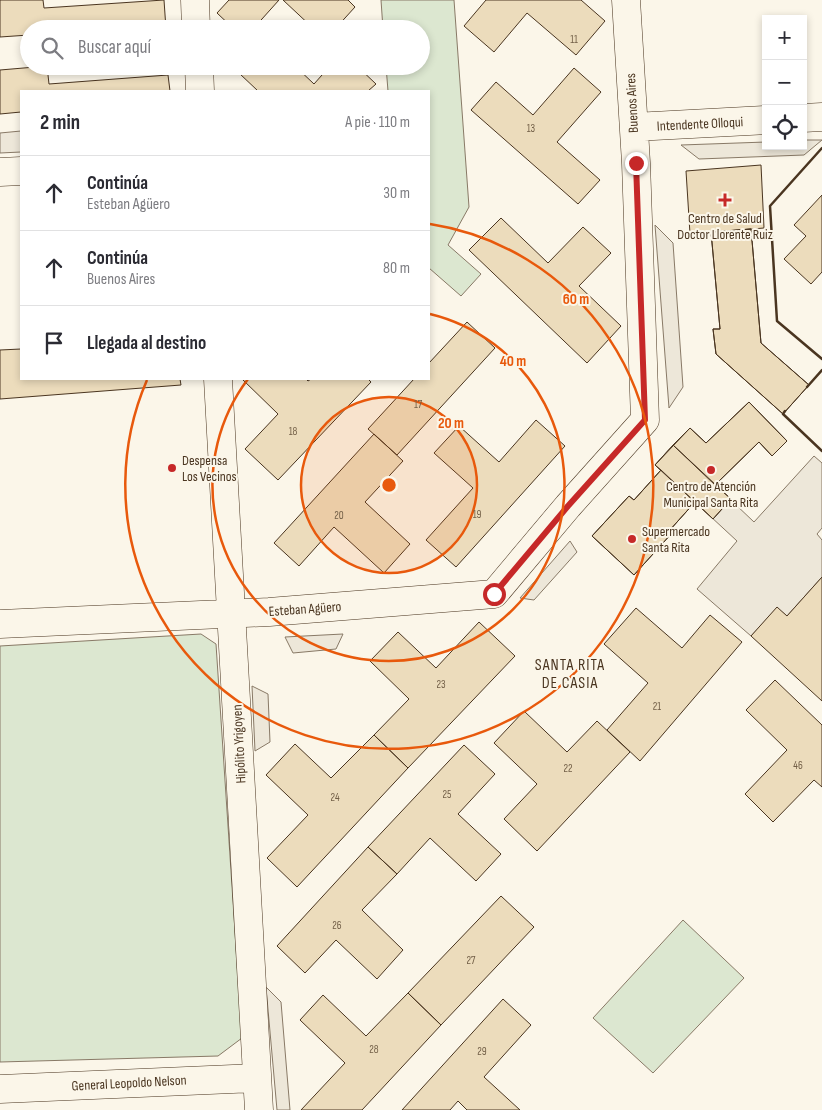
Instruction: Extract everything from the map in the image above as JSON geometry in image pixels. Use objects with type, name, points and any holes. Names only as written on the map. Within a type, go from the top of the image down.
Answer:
[{"type":"street","points":[[195,0],[196,20]]},
{"type":"street","name":"Buenos Aires","points":[[568,506],[645,420],[634,127],[626,0]]},
{"type":"street","points":[[199,75],[200,90]]},
{"type":"street","points":[[807,118],[822,117]]},
{"type":"street","name":"Intendente Olloqui","points":[[634,127],[762,120]]},
{"type":"street","points":[[0,172],[20,171]]},
{"type":"street","name":"Hipólito Yrigoyen","points":[[218,380],[259,1110]]},
{"type":"street","name":"Esteban Agüero","points":[[0,624],[269,612],[494,594],[568,506]]},
{"type":"street","name":"General Leopoldo Nelson","points":[[0,1089],[257,1078]]},
{"type":"green space","points":[[381,0],[454,0],[469,207],[448,245],[481,274],[461,296],[430,269],[430,90],[388,90],[387,75],[430,75],[430,20],[382,20]]},
{"type":"green space","points":[[201,634],[216,644],[242,1038],[218,1056],[0,1062],[0,646]]},
{"type":"green space","points":[[683,920],[744,978],[653,1073],[593,1018]]},
{"type":"shaded area","points":[[20,131],[20,152],[0,153],[0,133]]},
{"type":"shaded area","points":[[807,140],[822,140],[804,155],[699,159],[681,145],[762,142],[762,150],[807,150]]},
{"type":"shaded area","points":[[655,225],[673,243],[683,387],[669,408]]},
{"type":"shaded area","points":[[673,445],[754,522],[814,456],[822,463],[822,528],[817,534],[822,540],[822,577],[787,616],[777,608],[751,636],[697,589],[737,541],[655,465]]},
{"type":"shaded area","points":[[570,541],[577,552],[534,600],[520,598]]},
{"type":"shaded area","points":[[343,634],[336,649],[293,653],[285,637]]},
{"type":"shaded area","points":[[252,686],[268,694],[270,742],[255,751]]},
{"type":"shaded area","points":[[266,987],[281,1002],[290,1110],[277,1110]]},
{"type":"building","points":[[0,0],[43,0],[44,8],[164,0],[165,20],[20,20],[20,36],[0,37]]},
{"type":"building","points":[[229,0],[279,0],[261,20],[224,20],[217,13]]},
{"type":"building","points":[[283,0],[348,0],[355,7],[343,20],[304,20]]},
{"type":"building","points":[[486,0],[581,0],[605,21],[576,55],[527,13],[494,52],[464,26]]},
{"type":"building","points":[[20,68],[20,75],[48,75],[49,84],[168,75],[170,90],[20,90],[20,112],[0,114],[0,70]]},
{"type":"building","points":[[574,68],[601,92],[557,142],[600,180],[578,204],[471,110],[496,82],[533,115]]},
{"type":"building","points":[[241,75],[304,75],[314,84],[322,75],[366,75],[376,84],[369,90],[257,90]]},
{"type":"building","name":"Centro de Salud Doctor Llorente Ruiz","points":[[761,165],[764,228],[690,234],[686,171]]},
{"type":"building","points":[[822,195],[822,272],[811,284],[784,259],[806,236],[794,225]]},
{"type":"building","points":[[501,218],[548,263],[583,227],[611,253],[579,286],[621,326],[587,363],[469,250]]},
{"type":"building","points":[[751,229],[761,343],[809,385],[783,414],[716,354],[713,329],[720,329],[711,232]]},
{"type":"building","points":[[751,229],[761,343],[809,385],[783,414],[716,354],[713,329],[720,329],[711,232]]},
{"type":"building","points":[[467,322],[495,348],[397,455],[368,429],[413,380],[430,380],[430,362]]},
{"type":"building","points":[[20,349],[20,380],[180,380],[181,385],[0,399],[0,350]]},
{"type":"building","points":[[243,380],[369,380],[371,382],[278,480],[245,449],[278,414]]},
{"type":"building","points":[[749,402],[787,441],[772,456],[759,442],[715,485],[731,499],[713,519],[695,502],[669,531],[672,533],[634,575],[592,536],[629,496],[634,500],[661,470],[655,465],[690,428],[706,443]]},
{"type":"building","points":[[749,402],[787,441],[772,456],[759,442],[715,485],[673,445],[690,428],[706,443]]},
{"type":"building","points":[[536,420],[565,446],[456,567],[426,540],[473,488],[434,453],[459,426],[499,462]]},
{"type":"building","points":[[374,434],[403,461],[365,502],[410,544],[384,573],[334,527],[299,566],[274,543]]},
{"type":"building","points":[[673,445],[731,499],[713,519],[655,465]]},
{"type":"building","points":[[661,470],[695,502],[669,531],[672,533],[634,575],[592,536],[629,496],[634,500]]},
{"type":"building","points":[[822,577],[822,701],[751,636],[777,607],[787,616]]},
{"type":"building","points":[[636,608],[682,648],[710,615],[742,642],[640,761],[607,730],[648,683],[604,644]]},
{"type":"building","points":[[479,622],[515,656],[408,768],[374,735],[409,699],[370,661],[398,632],[436,668]]},
{"type":"building","points":[[775,680],[822,725],[822,787],[814,780],[773,822],[745,794],[787,750],[746,710]]},
{"type":"building","points":[[524,711],[567,752],[597,721],[630,752],[537,851],[504,819],[537,784],[494,743]]},
{"type":"building","points":[[374,735],[408,768],[297,887],[267,858],[308,815],[266,775],[295,744],[331,778]]},
{"type":"building","points":[[464,745],[495,774],[458,814],[501,854],[476,881],[430,838],[397,874],[368,847]]},
{"type":"building","points":[[368,847],[397,874],[362,910],[403,950],[377,979],[336,940],[305,973],[277,946]]},
{"type":"building","points":[[501,896],[534,927],[441,1025],[408,993]]},
{"type":"building","points":[[408,993],[441,1025],[362,1110],[301,1110],[345,1063],[300,1020],[323,995],[366,1036]]},
{"type":"building","points":[[503,999],[531,1025],[484,1077],[520,1110],[467,1110],[458,1101],[450,1110],[402,1110]]},
{"type":"wall","points":[[822,148],[770,206],[777,321],[822,359]]},
{"type":"wall","points":[[807,387],[822,370]]},
{"type":"wall","points":[[785,411],[783,414],[822,451]]},
{"type":"place","name":"Centro de Salud Doctor Llorente Ruiz","points":[[725,200]]},
{"type":"place","name":"Despensa Los Vecinos","points":[[172,468]]},
{"type":"place","name":"Centro de Atención Municipal Santa Rita","points":[[711,470]]},
{"type":"place","name":"Supermercado Santa Rita","points":[[632,539]]},
{"type":"district","name":"SANTA RITA DE CASIA","points":[[570,674]]},
{"type":"route","points":[[494,594],[568,506],[645,420],[636,163]]}]
